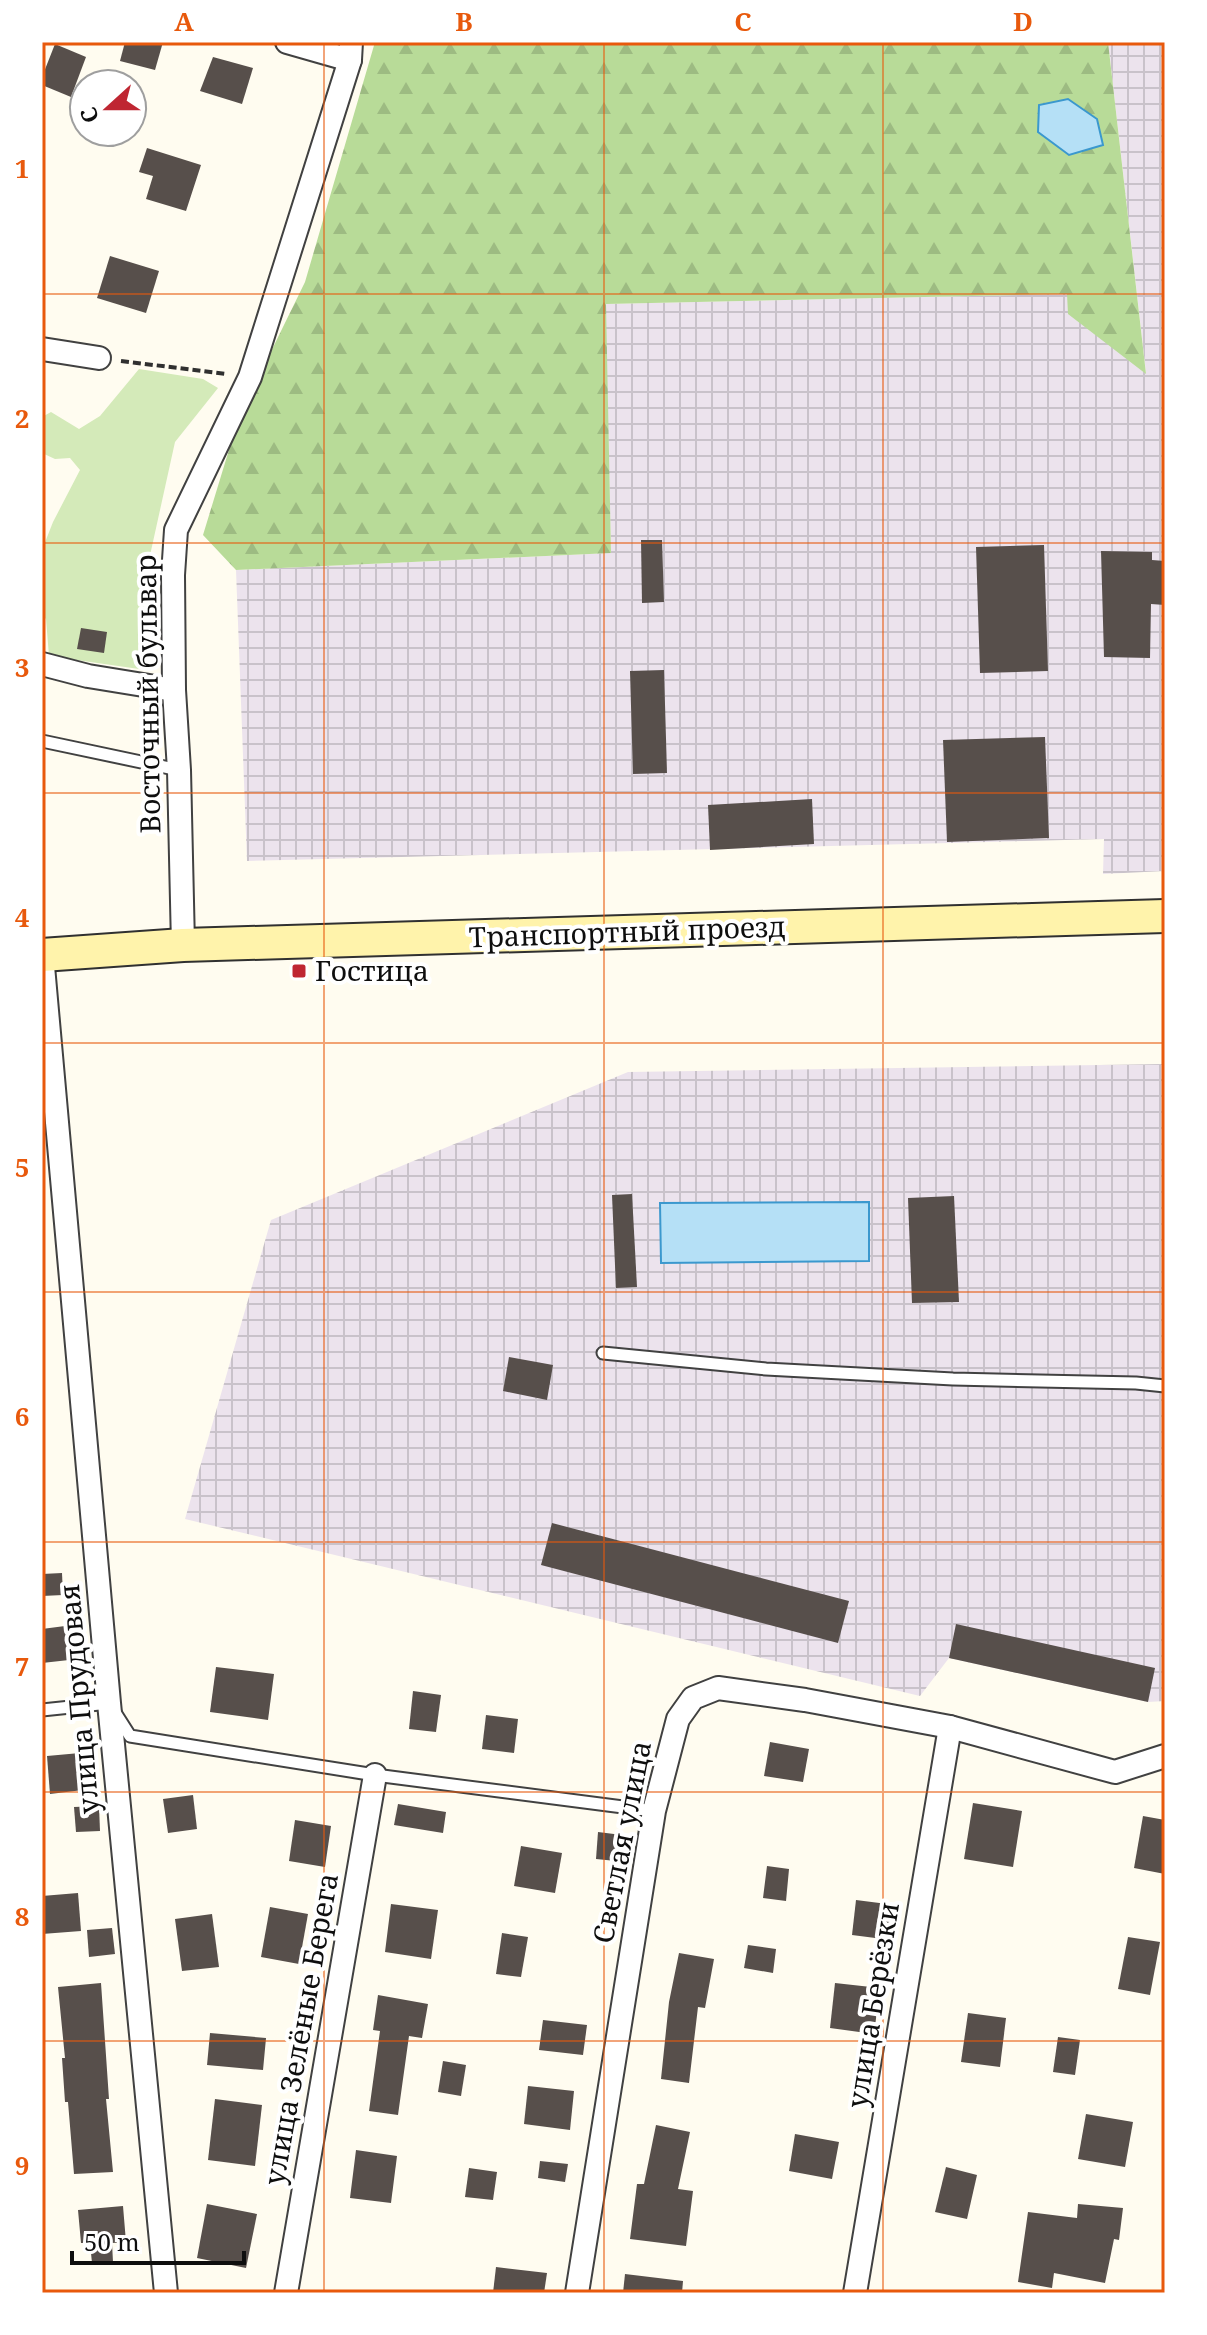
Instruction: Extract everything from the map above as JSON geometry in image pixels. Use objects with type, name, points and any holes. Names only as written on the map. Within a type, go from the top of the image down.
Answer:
[{"type":"main road","name":"Транспортный проезд","points":[[42,955],[183,945],[1165,916]]},
{"type":"street","points":[[287,42],[350,51]]},
{"type":"street","name":"Восточный бульвар","points":[[183,945],[174,690],[173,575],[176,530],[250,377],[350,51]]},
{"type":"street","points":[[42,349],[99,358]]},
{"type":"street","points":[[42,664],[88,676],[174,690]]},
{"type":"street","name":"улица Прудовая","points":[[42,955],[166,2293]]},
{"type":"street","name":"Светлая улица","points":[[577,2293],[654,1811],[678,1719],[693,1698],[718,1688],[790,1698],[950,1727],[1115,1772],[1165,1756]]},
{"type":"street","name":"улица Берёзки","points":[[855,2293],[950,1727]]},
{"type":"street","name":"улица Зелёные Берега","points":[[286,2293],[375,1775]]},
{"type":"lane","points":[[42,741],[179,770]]},
{"type":"lane","points":[[603,1353],[766,1369],[1165,1386]]},
{"type":"lane","points":[[42,1710],[109,1703],[130,1736],[375,1775],[654,1811]]},
{"type":"path","points":[[99,358],[250,377]]},
{"type":"shaded area","points":[[1108,42],[1165,42],[1165,871],[1103,874],[1104,839],[247,861],[236,570],[611,553],[605,304],[1068,294],[1146,373]]},
{"type":"shaded area","points":[[1165,1064],[1165,1701],[1148,1702],[949,1658],[920,1696],[185,1519],[271,1220],[628,1072]]},
{"type":"green space","points":[[375,42],[1108,42],[1146,374],[1068,314],[1067,294],[606,304],[611,553],[236,570],[203,535],[239,417],[305,282]]},
{"type":"green space","points":[[139,369],[203,379],[218,388],[175,442],[147,569],[146,670],[49,656],[46,619],[42,615],[42,550],[80,470],[70,458],[55,459],[42,453],[42,417],[51,412],[79,429],[100,416]]},
{"type":"water","points":[[1068,99],[1097,119],[1103,145],[1069,155],[1038,132],[1039,105]]},
{"type":"water","points":[[869,1202],[869,1261],[661,1263],[660,1203]]},
{"type":"building","points":[[125,42],[163,42],[155,70],[120,61]]},
{"type":"building","points":[[55,44],[86,57],[82,68],[68,68],[68,96],[42,85],[42,77]]},
{"type":"building","points":[[213,57],[253,68],[242,104],[200,91]]},
{"type":"building","points":[[147,148],[201,165],[186,211],[146,199],[153,176],[139,172]]},
{"type":"building","points":[[110,256],[159,271],[146,313],[97,298]]},
{"type":"building","points":[[641,540],[662,540],[664,602],[642,603]]},
{"type":"building","points":[[1044,545],[1048,671],[980,673],[976,547]]},
{"type":"building","points":[[1101,551],[1152,552],[1152,560],[1165,561],[1165,605],[1151,604],[1150,658],[1104,657]]},
{"type":"building","points":[[81,628],[107,632],[104,653],[77,649]]},
{"type":"building","points":[[664,670],[667,773],[633,774],[630,671]]},
{"type":"building","points":[[1045,737],[1049,838],[947,842],[943,740]]},
{"type":"building","points":[[812,799],[814,844],[710,850],[708,805]]},
{"type":"building","points":[[632,1194],[637,1287],[616,1288],[612,1195]]},
{"type":"building","points":[[954,1196],[959,1302],[912,1303],[908,1198]]},
{"type":"building","points":[[509,1357],[553,1365],[547,1400],[503,1391]]},
{"type":"building","points":[[552,1523],[849,1601],[838,1643],[541,1565]]},
{"type":"building","points":[[62,1573],[63,1595],[42,1596],[42,1574]]},
{"type":"building","points":[[956,1624],[1155,1668],[1148,1702],[949,1658]]},
{"type":"building","points":[[65,1626],[69,1660],[42,1663],[42,1629]]},
{"type":"building","points":[[216,1667],[274,1674],[268,1720],[210,1712]]},
{"type":"building","points":[[413,1691],[441,1695],[436,1732],[409,1729]]},
{"type":"building","points":[[486,1715],[518,1719],[514,1753],[482,1749]]},
{"type":"building","points":[[770,1742],[809,1749],[803,1782],[764,1776]]},
{"type":"building","points":[[80,1753],[83,1790],[50,1794],[47,1756]]},
{"type":"building","points":[[193,1795],[197,1829],[168,1833],[163,1799]]},
{"type":"building","points":[[973,1803],[1022,1811],[1013,1867],[964,1859]]},
{"type":"building","points":[[398,1804],[446,1812],[443,1833],[394,1825]]},
{"type":"building","points":[[99,1806],[100,1831],[76,1832],[74,1807]]},
{"type":"building","points":[[1143,1816],[1165,1820],[1165,1874],[1134,1868]]},
{"type":"building","points":[[295,1820],[331,1826],[325,1867],[289,1861]]},
{"type":"building","points":[[598,1832],[630,1836],[626,1862],[596,1859]]},
{"type":"building","points":[[521,1846],[562,1853],[555,1893],[514,1886]]},
{"type":"building","points":[[767,1866],[789,1869],[786,1901],[763,1898]]},
{"type":"building","points":[[78,1893],[81,1931],[42,1934],[42,1896]]},
{"type":"building","points":[[856,1900],[895,1905],[891,1940],[852,1935]]},
{"type":"building","points":[[391,1904],[438,1910],[431,1959],[385,1952]]},
{"type":"building","points":[[270,1907],[308,1914],[299,1964],[261,1957]]},
{"type":"building","points":[[212,1914],[219,1967],[182,1971],[175,1919]]},
{"type":"building","points":[[112,1928],[115,1954],[89,1957],[87,1930]]},
{"type":"building","points":[[502,1933],[528,1937],[521,1977],[496,1974]]},
{"type":"building","points":[[1128,1937],[1160,1942],[1150,1995],[1118,1989]]},
{"type":"building","points":[[748,1945],[776,1949],[773,1973],[744,1968]]},
{"type":"building","points":[[679,1953],[714,1959],[705,2008],[698,2007],[689,2083],[661,2079],[669,2002]]},
{"type":"building","points":[[101,1983],[113,2172],[74,2174],[68,2102],[65,2102],[62,2058],[65,2058],[58,1987]]},
{"type":"building","points":[[835,1983],[880,1988],[874,2034],[830,2028]]},
{"type":"building","points":[[378,1995],[428,2004],[422,2038],[409,2036],[398,2115],[369,2111],[380,2031],[373,2030]]},
{"type":"building","points":[[968,2013],[1006,2018],[1000,2067],[961,2062]]},
{"type":"building","points":[[543,2020],[587,2025],[583,2055],[539,2050]]},
{"type":"building","points":[[210,2033],[266,2038],[263,2070],[207,2065]]},
{"type":"building","points":[[1058,2037],[1080,2040],[1075,2075],[1053,2072]]},
{"type":"building","points":[[443,2061],[466,2065],[461,2096],[438,2092]]},
{"type":"building","points":[[528,2086],[574,2091],[570,2130],[524,2124]]},
{"type":"building","points":[[215,2099],[262,2105],[255,2166],[208,2160]]},
{"type":"building","points":[[1086,2114],[1133,2122],[1125,2167],[1078,2159]]},
{"type":"building","points":[[656,2125],[690,2132],[678,2189],[693,2191],[686,2246],[630,2239],[637,2184],[644,2184]]},
{"type":"building","points":[[795,2134],[839,2142],[832,2179],[789,2171]]},
{"type":"building","points":[[356,2150],[397,2156],[391,2203],[350,2198]]},
{"type":"building","points":[[540,2161],[568,2164],[565,2182],[538,2178]]},
{"type":"building","points":[[946,2167],[977,2175],[967,2219],[935,2212]]},
{"type":"building","points":[[469,2168],[497,2172],[493,2200],[465,2197]]},
{"type":"building","points":[[207,2204],[257,2214],[246,2268],[197,2258]]},
{"type":"building","points":[[1078,2204],[1123,2208],[1119,2240],[1114,2239],[1105,2283],[1054,2273],[1052,2288],[1018,2282],[1028,2212],[1077,2218]]},
{"type":"building","points":[[123,2206],[126,2242],[112,2243],[113,2262],[92,2263],[90,2243],[81,2243],[78,2210]]},
{"type":"building","points":[[496,2267],[547,2273],[544,2293],[493,2293]]},
{"type":"building","points":[[625,2274],[683,2281],[682,2293],[623,2293]]},
{"type":"place","name":"Гостица","points":[[299,971]]}]
